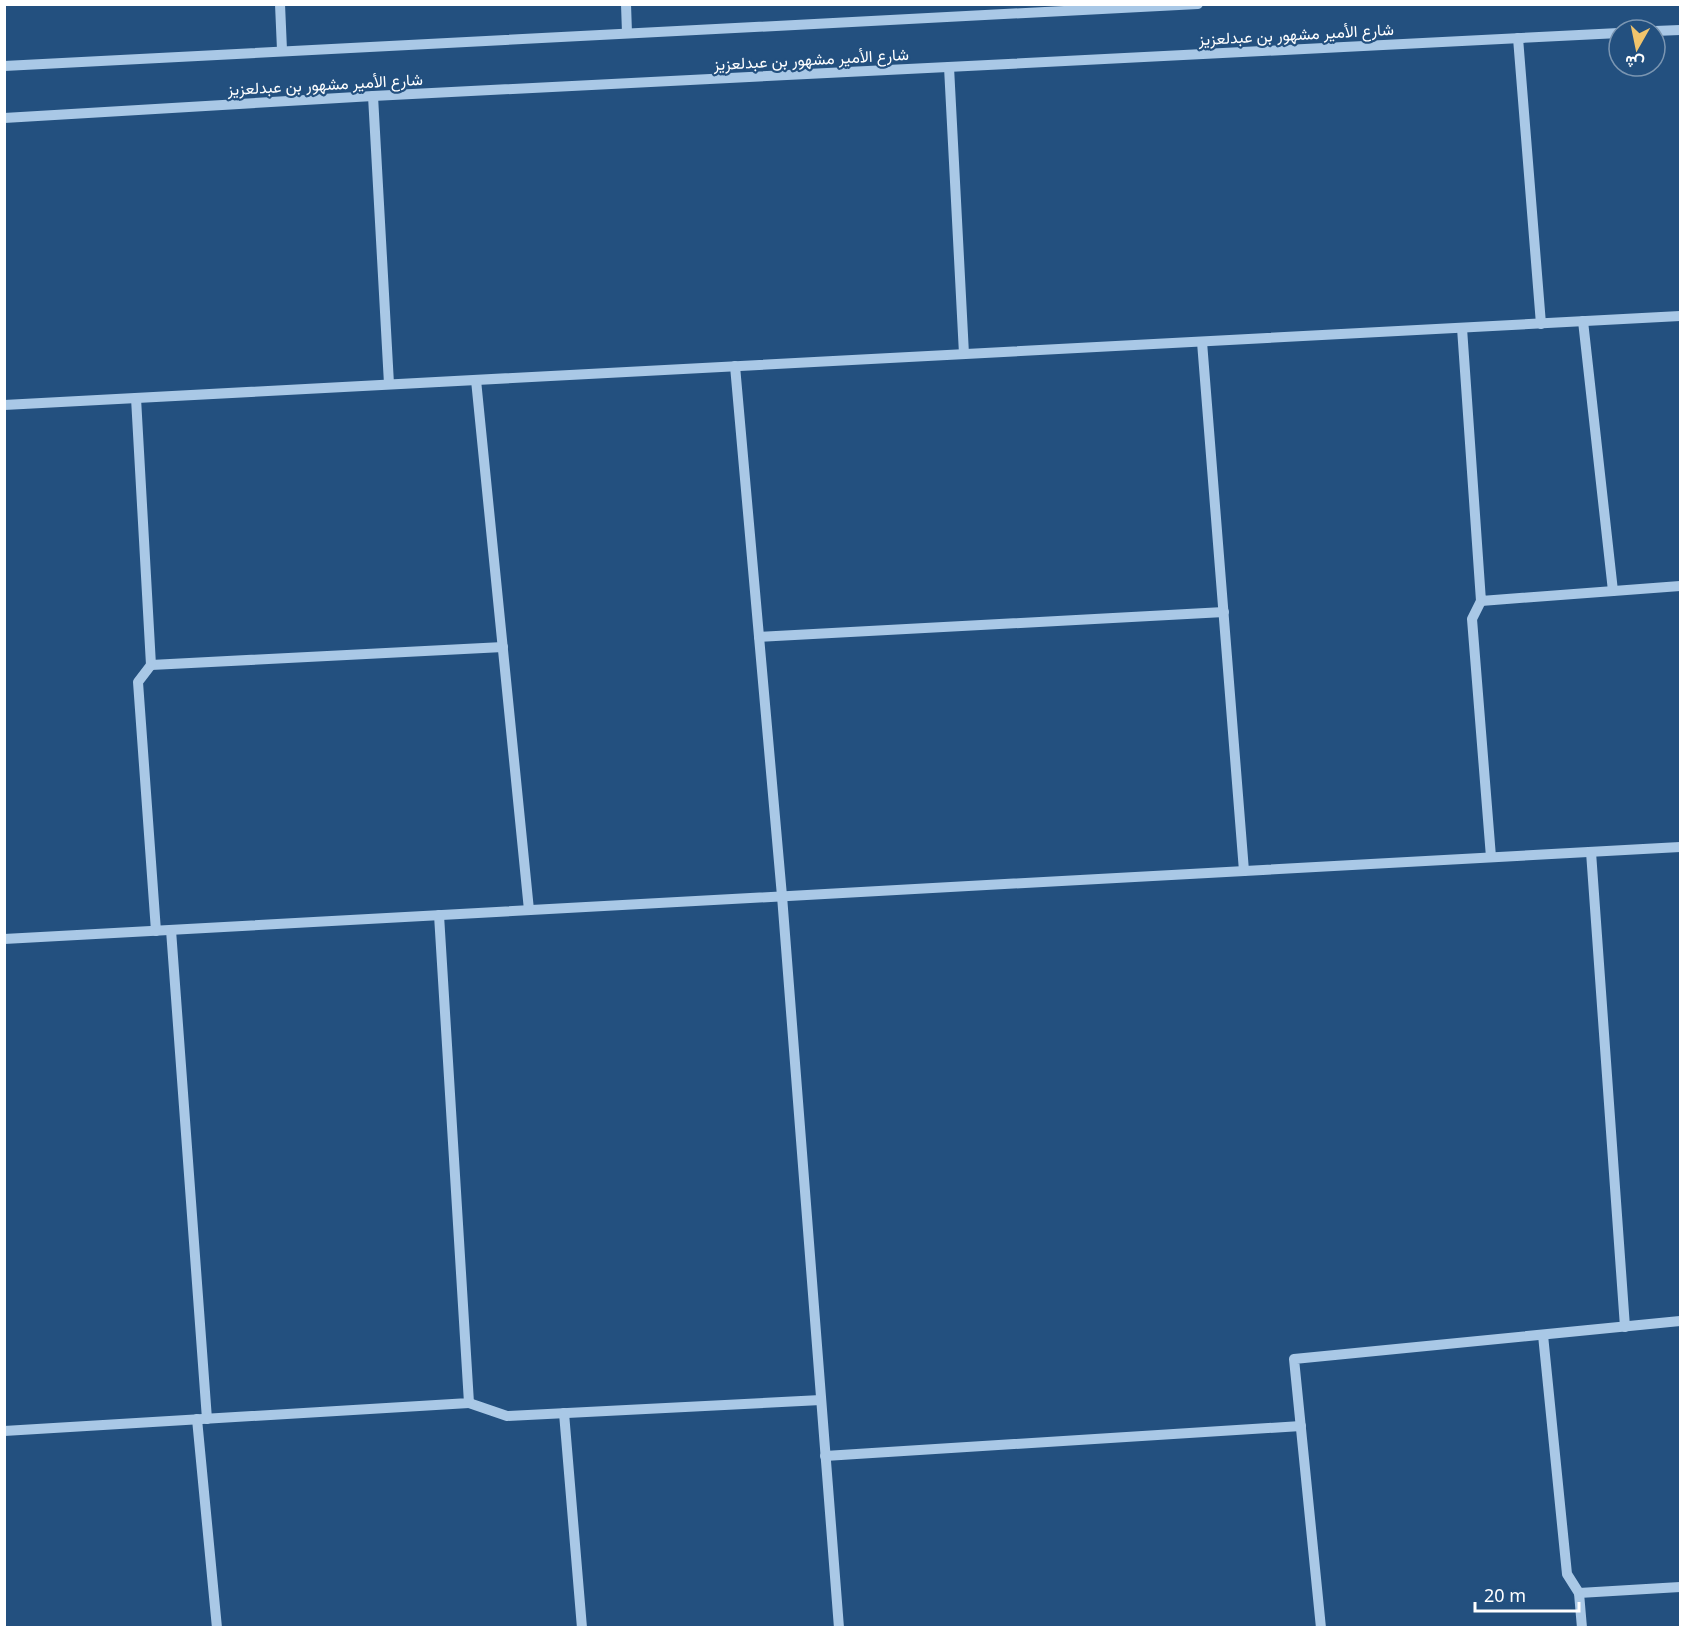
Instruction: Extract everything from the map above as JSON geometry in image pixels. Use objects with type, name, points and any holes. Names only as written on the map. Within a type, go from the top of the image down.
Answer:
[{"type":"street","points":[[279,4],[282,50]]},
{"type":"street","points":[[626,4],[627,33]]},
{"type":"street","points":[[4,66],[1198,4]]},
{"type":"street","name":"شارع الأمير مشهور بن عبدلعزيز","points":[[4,118],[373,96],[1607,34]]},
{"type":"street","points":[[1518,38],[1541,324]]},
{"type":"street","points":[[949,67],[964,354]]},
{"type":"street","points":[[373,96],[389,384]]},
{"type":"street","points":[[4,405],[1680,316]]},
{"type":"street","points":[[1584,321],[1613,591]]},
{"type":"street","points":[[1462,328],[1481,602],[1472,619],[1491,857]]},
{"type":"street","points":[[1202,342],[1244,871]]},
{"type":"street","points":[[735,366],[782,896],[839,1628]]},
{"type":"street","points":[[476,380],[529,910]]},
{"type":"street","points":[[136,398],[150,665],[138,682],[156,931]]},
{"type":"street","points":[[1481,602],[1680,586]]},
{"type":"street","points":[[759,637],[1224,612]]},
{"type":"street","points":[[150,665],[503,647]]},
{"type":"street","points":[[4,939],[1680,847]]},
{"type":"street","points":[[1591,852],[1625,1327]]},
{"type":"street","points":[[440,915],[469,1403]]},
{"type":"street","points":[[171,930],[217,1628]]},
{"type":"street","points":[[1321,1628],[1294,1359],[1680,1321]]},
{"type":"street","points":[[1543,1335],[1567,1574],[1580,1593],[1582,1628]]},
{"type":"street","points":[[4,1431],[469,1403],[507,1416],[821,1400]]},
{"type":"street","points":[[564,1413],[582,1628]]},
{"type":"street","points":[[825,1456],[1301,1426]]},
{"type":"street","points":[[1580,1593],[1680,1587]]}]
